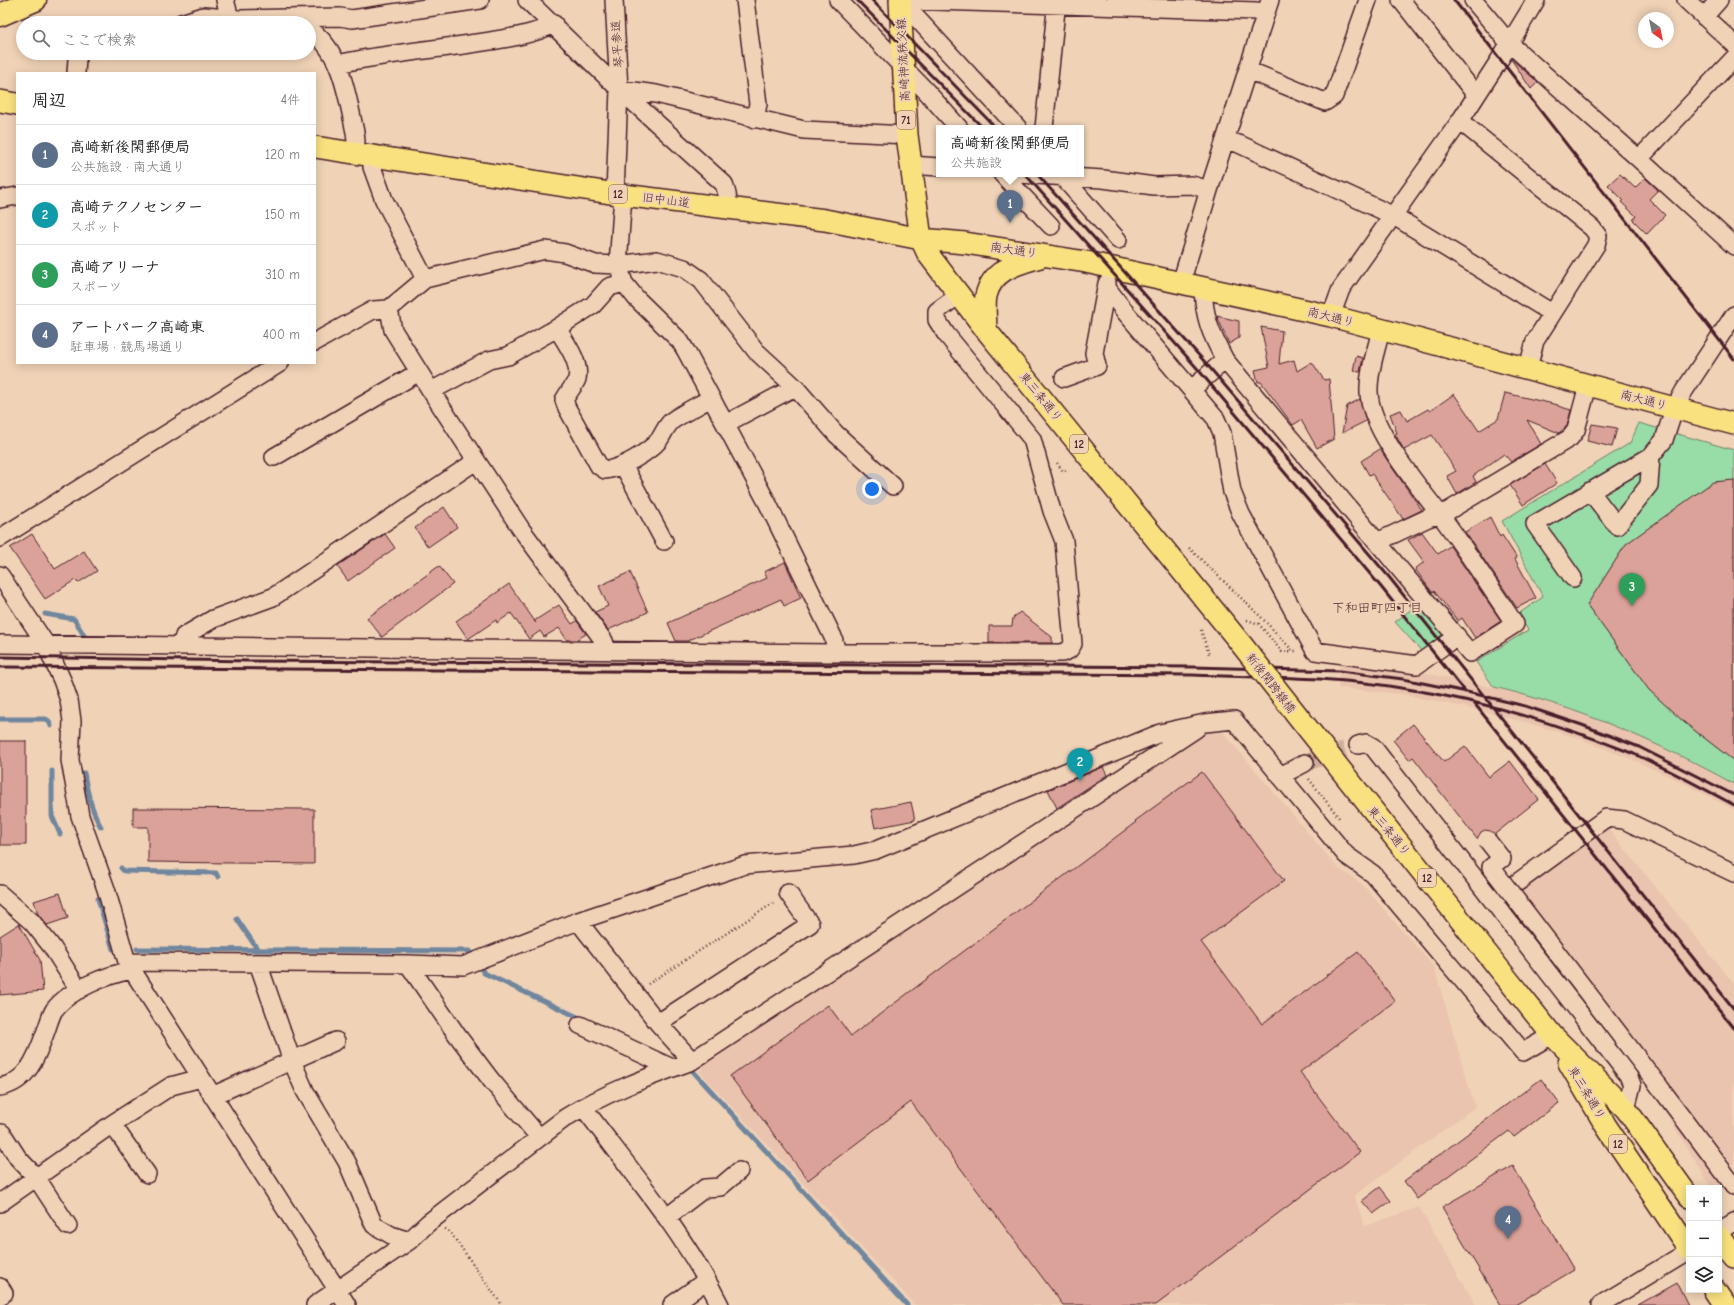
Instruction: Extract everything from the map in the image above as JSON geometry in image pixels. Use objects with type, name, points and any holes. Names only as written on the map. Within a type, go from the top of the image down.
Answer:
[{"type":"highway","points":[[2,16],[34,0]]},
{"type":"main road","name":"高崎神流秩父線","points":[[901,0],[907,135],[921,239]]},
{"type":"main road","name":"旧中山道","points":[[316,147],[619,194],[825,220],[921,239]]},
{"type":"main road","name":"南大通り","points":[[921,239],[965,243],[1047,255],[1109,267],[1331,316],[1734,424]]},
{"type":"main road","name":"東三条通り","points":[[921,239],[928,254],[986,330],[1242,645]]},
{"type":"main road","points":[[986,330],[986,296],[995,277],[1002,270],[1012,265],[1047,255]]},
{"type":"main road","name":"新後閑跨線橋","points":[[1242,645],[1301,720]]},
{"type":"main road","name":"東三条通り","points":[[1301,720],[1552,1035],[1626,1109],[1686,1193]]},
{"type":"main road","name":"東三条通り","points":[[1552,1035],[1606,1126],[1686,1246]]},
{"type":"main road","points":[[1722,1240],[1734,1258]]},
{"type":"main road","points":[[1718,1293],[1725,1305]]},
{"type":"street","points":[[225,0],[228,16]]},
{"type":"street","points":[[316,21],[340,17],[352,19],[480,0]]},
{"type":"street","points":[[527,0],[554,24],[619,89],[724,184],[729,207]]},
{"type":"street","name":"琴平参道","points":[[614,0],[619,89],[618,264]]},
{"type":"street","points":[[745,0],[758,104],[755,119]]},
{"type":"street","points":[[838,0],[956,125]]},
{"type":"street","points":[[901,0],[1057,3],[1257,12],[1264,17]]},
{"type":"street","points":[[901,0],[1015,125]]},
{"type":"street","points":[[1182,283],[1208,190],[1226,140],[1270,0]]},
{"type":"street","points":[[1248,70],[1325,102],[1334,96],[1368,0]]},
{"type":"street","points":[[1401,0],[1476,95]]},
{"type":"street","points":[[1473,0],[1509,43],[1640,159],[1734,246]]},
{"type":"street","points":[[1331,316],[1341,289],[1460,121],[1536,0]]},
{"type":"street","points":[[1686,0],[1734,44]]},
{"type":"street","points":[[1704,17],[1719,0]]},
{"type":"street","points":[[1044,125],[1057,3]]},
{"type":"street","points":[[337,64],[375,56],[422,52],[499,40],[544,29],[554,24]]},
{"type":"street","points":[[316,34],[331,52],[337,64],[356,141],[363,155],[372,167],[384,200],[425,280]]},
{"type":"street","points":[[1640,159],[1734,58]]},
{"type":"street","points":[[76,72],[77,60]]},
{"type":"street","points":[[619,89],[656,94],[804,130],[907,135]]},
{"type":"street","points":[[1460,121],[1592,228],[1598,236],[1596,245],[1532,348],[1528,368]]},
{"type":"street","points":[[1226,140],[1394,216],[1552,314]]},
{"type":"street","points":[[911,165],[936,167]]},
{"type":"street","points":[[1005,177],[1051,226]]},
{"type":"street","points":[[1062,177],[1118,240]]},
{"type":"street","points":[[1075,177],[1154,186],[1192,185],[1208,190]]},
{"type":"street","points":[[0,199],[16,196]]},
{"type":"street","points":[[316,341],[373,310],[389,309],[425,280],[545,250],[565,253],[595,264],[618,264],[657,260],[684,268],[701,280],[756,351],[795,388],[836,434],[893,486]]},
{"type":"street","points":[[618,264],[624,282],[636,298],[680,341],[768,504],[833,637],[835,645],[833,653]]},
{"type":"street","points":[[1064,378],[1097,366],[1094,353],[1107,288],[1109,267]]},
{"type":"street","points":[[431,391],[489,360],[508,356],[557,328],[593,305],[609,287],[624,282]]},
{"type":"street","points":[[1107,288],[1126,313],[1216,419],[1222,433],[1232,492],[1241,514],[1315,651],[1417,665],[1458,636]]},
{"type":"street","points":[[1203,288],[1204,307],[1209,326],[1225,360],[1377,542],[1458,636],[1470,653],[1515,624],[1446,522],[1395,453],[1379,425],[1371,403],[1369,392],[1371,374],[1381,329]]},
{"type":"street","points":[[0,644],[45,643],[181,646],[833,653],[1062,653],[1069,650],[1073,644],[1064,541],[1052,511],[1032,439],[946,334],[937,320],[937,311],[959,295]]},
{"type":"street","points":[[389,309],[393,330],[431,391],[521,529],[604,641],[607,650]]},
{"type":"street","points":[[1573,578],[1535,524],[1650,456],[1664,440],[1674,409],[1684,390],[1734,315]]},
{"type":"street","points":[[557,328],[577,366],[577,380],[564,400],[599,466],[605,470],[611,470],[623,465],[648,449],[658,440],[666,427],[673,420],[711,398]]},
{"type":"street","points":[[1192,389],[1225,360]]},
{"type":"street","points":[[0,538],[278,364]]},
{"type":"street","points":[[274,456],[419,372]]},
{"type":"street","points":[[1377,542],[1448,510],[1570,438],[1576,430],[1588,385]]},
{"type":"street","points":[[725,424],[795,388]]},
{"type":"street","points":[[1590,491],[1617,526],[1649,486],[1650,456]]},
{"type":"street","points":[[181,646],[184,636],[213,619],[273,597],[476,461]]},
{"type":"street","points":[[623,465],[664,541]]},
{"type":"street","points":[[0,575],[45,643],[62,680],[69,700],[72,721],[70,760],[80,816],[106,888],[130,966],[347,1305]]},
{"type":"street","points":[[0,1086],[18,1081],[35,1061],[53,1011],[65,999],[79,990],[130,966],[258,963],[463,966],[578,921],[745,865],[854,855],[876,850],[1160,733],[1205,723],[1234,720],[1346,855],[1373,874],[1523,1052],[1552,1035]]},
{"type":"street","points":[[315,1305],[408,1240],[428,1222],[539,1138],[583,1107],[623,1087],[692,1061],[1205,723]]},
{"type":"street","points":[[1358,744],[1366,743],[1373,747],[1491,902],[1628,1075],[1632,1085],[1626,1109]]},
{"type":"street","points":[[1280,776],[1302,765]]},
{"type":"street","points":[[1491,902],[1606,818],[1624,820],[1734,873]]},
{"type":"street","points":[[1487,840],[1502,859],[1491,867],[1734,1186]]},
{"type":"street","points":[[658,1022],[810,924],[788,893]]},
{"type":"street","points":[[0,894],[32,922],[52,947],[79,990]]},
{"type":"street","points":[[578,921],[658,1022],[692,1061]]},
{"type":"street","points":[[258,963],[292,1061],[305,1092],[347,1162],[374,1225],[391,1235],[408,1240]]},
{"type":"street","points":[[408,964],[457,1035],[491,1080],[539,1138]]},
{"type":"street","points":[[580,1025],[672,1068]]},
{"type":"street","points":[[212,1096],[336,1041]]},
{"type":"street","points":[[0,1203],[112,1124],[171,1086],[201,1078]]},
{"type":"street","points":[[583,1107],[667,1217],[708,1280],[720,1305]]},
{"type":"street","points":[[112,1124],[147,1174]]},
{"type":"street","points":[[0,1135],[2,1134],[18,1158],[36,1177],[68,1226]]},
{"type":"street","points":[[667,1217],[705,1188],[720,1187],[739,1172]]},
{"type":"street","points":[[1722,1230],[1734,1222]]},
{"type":"street","points":[[1600,1305],[1686,1252]]},
{"type":"street","points":[[672,1305],[708,1280]]},
{"type":"street","points":[[0,1287],[4,1293],[0,1297]]},
{"type":"path","points":[[1189,548],[1261,617],[1293,652]]},
{"type":"path","points":[[1247,620],[1259,624],[1282,652],[1315,651]]},
{"type":"path","points":[[1201,630],[1209,654]]},
{"type":"path","points":[[1302,765],[1341,821]]},
{"type":"path","points":[[635,992],[788,893]]},
{"type":"path","points":[[428,1222],[440,1226],[450,1232],[502,1305]]},
{"type":"shaded area","points":[[1340,663],[1405,669],[1470,682],[1529,696],[1586,715],[1643,738],[1734,784],[1734,810],[1686,784],[1633,760],[1578,738],[1521,721],[1464,707],[1400,694],[1338,688]]},
{"type":"shaded area","points":[[1223,732],[1338,868],[1362,884],[1434,967],[1475,1107],[1354,1196],[1365,1226],[1419,1207],[1476,1305],[915,1305],[700,1072],[704,1065],[1202,733]]},
{"type":"shaded area","points":[[1607,827],[1734,984],[1734,1181],[1722,1190],[1722,1185],[1710,1185],[1645,1080],[1504,901]]},
{"type":"green space","points":[[1639,423],[1734,450],[1734,784],[1676,754],[1617,727],[1587,715],[1525,695],[1494,687],[1476,662],[1528,630],[1518,614],[1543,597],[1502,521],[1630,443]]},
{"type":"green space","points":[[1422,601],[1448,635],[1424,654],[1395,622]]},
{"type":"building","points":[[1511,59],[1538,82],[1531,89]]},
{"type":"building","points":[[1620,174],[1635,188],[1645,178],[1658,190],[1649,199],[1665,215],[1647,234],[1633,220],[1636,216],[1621,202],[1623,200],[1608,185]]},
{"type":"building","points":[[1217,316],[1239,321],[1239,338],[1229,344]]},
{"type":"building","points":[[1261,327],[1282,331],[1279,364],[1294,360],[1297,371],[1312,362],[1324,380],[1329,379],[1334,439],[1317,448],[1301,420],[1293,425],[1261,382],[1258,382],[1255,370],[1269,367]]},
{"type":"building","points":[[1356,356],[1363,358],[1360,372],[1353,371]]},
{"type":"building","points":[[1505,393],[1558,405],[1571,410],[1567,426],[1559,433],[1527,420],[1541,444],[1511,462],[1504,454],[1473,476],[1476,482],[1457,494],[1447,476],[1456,471],[1432,435],[1404,450],[1395,434],[1397,433],[1390,414],[1401,410],[1407,421],[1428,409],[1430,411],[1454,394],[1479,431],[1498,419]]},
{"type":"building","points":[[1360,399],[1366,421],[1342,433],[1347,406]]},
{"type":"building","points":[[1592,424],[1617,428],[1612,447],[1587,441]]},
{"type":"building","points":[[1380,449],[1422,510],[1403,519],[1372,474],[1369,475],[1361,461]]},
{"type":"building","points":[[1545,464],[1557,483],[1523,505],[1510,485]]},
{"type":"building","points":[[1734,480],[1734,761],[1685,723],[1649,690],[1587,605],[1626,544],[1713,482]]},
{"type":"building","points":[[444,507],[457,527],[428,547],[415,528]]},
{"type":"building","points":[[1490,517],[1500,537],[1502,535],[1517,558],[1515,559],[1536,598],[1517,608],[1465,532]]},
{"type":"building","points":[[1422,532],[1438,554],[1450,546],[1501,621],[1475,638],[1462,618],[1458,621],[1434,591],[1432,592],[1415,569],[1424,562],[1408,540]]},
{"type":"building","points":[[32,534],[55,569],[84,551],[97,571],[78,583],[75,580],[45,599],[10,548]]},
{"type":"building","points":[[385,534],[395,548],[348,581],[337,566]]},
{"type":"building","points":[[785,562],[801,598],[784,606],[781,599],[687,641],[676,641],[668,623],[767,578],[764,572]]},
{"type":"building","points":[[439,566],[453,584],[382,637],[367,618]]},
{"type":"building","points":[[630,572],[648,612],[608,630],[595,612],[608,606],[599,586]]},
{"type":"building","points":[[509,584],[534,621],[559,605],[572,624],[577,621],[586,634],[576,640],[567,640],[559,628],[544,637],[540,631],[529,639],[511,613],[497,623],[496,620],[468,639],[456,621]]},
{"type":"building","points":[[1020,612],[1052,637],[1052,643],[989,643],[989,626],[1012,626],[1013,618]]},
{"type":"building","points":[[1413,724],[1444,762],[1465,746],[1489,777],[1510,761],[1539,799],[1495,834],[1485,830],[1481,832],[1477,839],[1413,757],[1409,760],[1393,740]]},
{"type":"building","points":[[0,741],[26,741],[26,845],[0,845]]},
{"type":"building","points":[[1103,767],[1107,775],[1057,808],[1048,790]]},
{"type":"building","points":[[1202,772],[1284,881],[1201,942],[1262,1024],[1358,952],[1395,1001],[1300,1072],[1360,1152],[1156,1305],[1063,1305],[911,1102],[808,1180],[730,1076],[828,1005],[851,1036]]},
{"type":"building","points":[[911,802],[915,820],[875,828],[871,810]]},
{"type":"building","points":[[133,808],[314,809],[314,864],[148,862],[148,827],[133,827]]},
{"type":"building","points":[[60,893],[68,918],[47,925],[38,914],[34,901]]},
{"type":"building","points":[[19,924],[40,960],[43,991],[0,995],[0,936]]},
{"type":"building","points":[[1541,1079],[1559,1103],[1514,1137],[1509,1131],[1417,1199],[1404,1181]]},
{"type":"building","points":[[1513,1166],[1574,1270],[1515,1305],[1500,1305],[1442,1207]]},
{"type":"building","points":[[1380,1187],[1391,1201],[1373,1214],[1362,1201]]},
{"type":"building","points":[[1677,1283],[1688,1305],[1638,1305]]},
{"type":"waterway","points":[[45,614],[74,619],[85,637]]},
{"type":"waterway","points":[[0,719],[46,719],[49,721],[51,726]]},
{"type":"waterway","points":[[52,771],[52,816],[60,834]]},
{"type":"waterway","points":[[84,773],[90,801],[101,827]]},
{"type":"waterway","points":[[121,868],[124,871],[216,873],[218,877]]},
{"type":"waterway","points":[[98,899],[113,949]]},
{"type":"waterway","points":[[237,919],[258,950]]},
{"type":"waterway","points":[[137,949],[470,951],[484,973],[584,1020]]},
{"type":"waterway","points":[[686,1067],[691,1069],[907,1305]]},
{"type":"tunnel","points":[[1305,763],[1358,745]]},
{"type":"railway","points":[[857,0],[980,125]]},
{"type":"railway","points":[[872,0],[993,125]]},
{"type":"railway","points":[[1454,0],[1734,359]]},
{"type":"railway","points":[[1028,177],[1196,367],[1381,587],[1465,692]]},
{"type":"railway","points":[[1040,177],[1204,361],[1389,577],[1734,1009]]},
{"type":"railway","points":[[0,657],[251,661],[1194,667],[1340,671],[1403,679],[1525,706],[1582,725],[1639,747],[1734,795]]},
{"type":"railway","points":[[0,667],[1193,675],[1350,681],[1401,688],[1461,699],[1548,723],[1634,754],[1672,772],[1734,805]]},
{"type":"railway","points":[[1474,703],[1734,1028]]},
{"type":"place","name":"高崎新後閑郵便局","points":[[1010,223]]},
{"type":"place","name":"高崎アリーナ","points":[[1632,606]]},
{"type":"place","name":"高崎テクノセンター","points":[[1080,781]]},
{"type":"place","name":"アートパーク高崎東","points":[[1508,1239]]},
{"type":"district","name":"下和田町四丁目","points":[[1377,607]]}]
